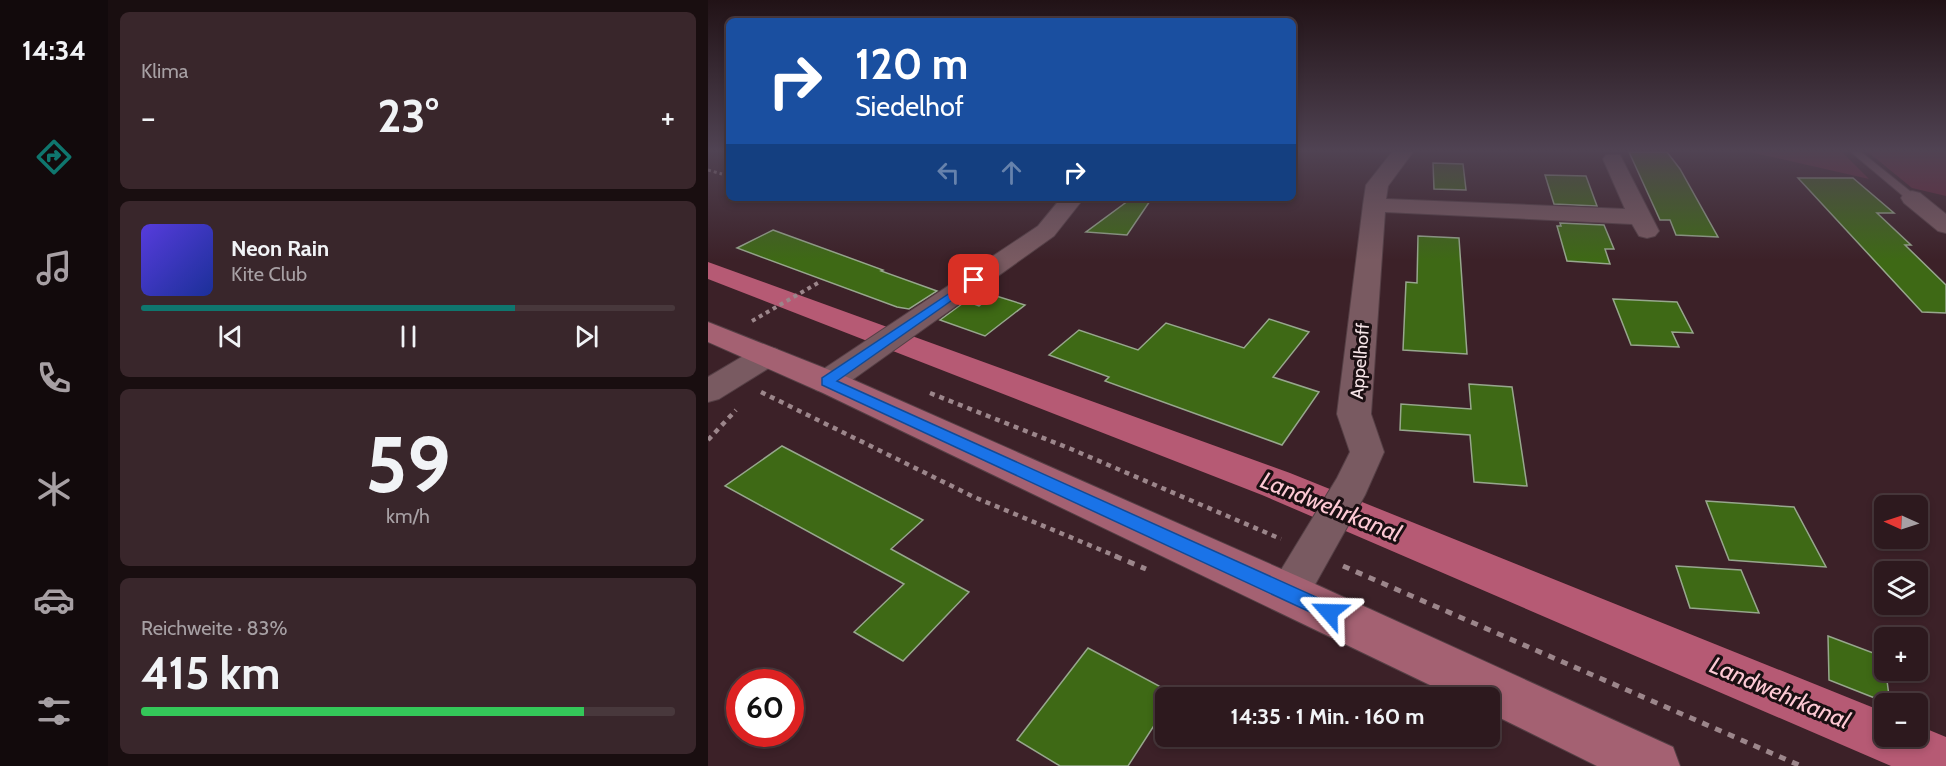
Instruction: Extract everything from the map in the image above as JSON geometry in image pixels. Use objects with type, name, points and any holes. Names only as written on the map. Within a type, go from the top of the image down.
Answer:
[{"type":"main road","points":[[724,324],[762,340],[827,382],[1288,593],[1654,766]]},
{"type":"street","name":"Appelhoff","points":[[1288,593],[1352,486],[1367,452],[1354,414],[1377,188]]},
{"type":"street","points":[[1374,205],[1643,224],[1626,188]]},
{"type":"street","points":[[1912,198],[1946,226]]},
{"type":"street","points":[[827,382],[1046,231],[1071,201]]},
{"type":"street","points":[[719,384],[762,340]]},
{"type":"lane","points":[[1899,188],[1912,198]]},
{"type":"path","points":[[766,313],[818,283]]},
{"type":"path","points":[[724,324],[762,340]]},
{"type":"path","points":[[719,384],[1074,539]]},
{"type":"path","points":[[923,390],[1318,541],[1801,766]]},
{"type":"shaded area","points":[[1912,188],[1946,188],[1946,196]]},
{"type":"building","points":[[1466,188],[1466,190],[1434,189]]},
{"type":"building","points":[[1549,188],[1590,188],[1597,206],[1554,204]]},
{"type":"building","points":[[1645,188],[1690,188],[1718,237],[1676,235],[1670,220],[1660,220]]},
{"type":"building","points":[[1807,188],[1864,188],[1894,213],[1877,213],[1911,245],[1905,245],[1946,285],[1946,313],[1922,312]]},
{"type":"building","points":[[1128,201],[1150,201],[1127,235],[1086,232]]},
{"type":"building","points":[[1560,223],[1604,225],[1614,249],[1605,249],[1610,264],[1567,261],[1557,226],[1561,226]]},
{"type":"building","points":[[773,230],[937,291],[909,309],[897,307],[737,248]]},
{"type":"building","points":[[1418,236],[1459,238],[1467,354],[1403,350],[1406,282],[1417,283]]},
{"type":"building","points":[[993,295],[1025,305],[985,336],[940,320],[966,301],[979,306]]},
{"type":"building","points":[[1613,299],[1677,302],[1693,333],[1672,332],[1679,347],[1631,345]]},
{"type":"building","points":[[1269,319],[1309,332],[1273,377],[1319,392],[1282,445],[1105,381],[1109,377],[1049,355],[1079,330],[1138,350],[1166,323],[1244,348]]},
{"type":"building","points":[[1469,384],[1512,387],[1527,486],[1474,482],[1470,435],[1400,430],[1401,404],[1471,409]]},
{"type":"building","points":[[782,446],[923,520],[891,549],[969,592],[903,661],[854,632],[904,584],[725,486]]},
{"type":"building","points":[[1706,501],[1794,507],[1826,567],[1729,560]]},
{"type":"building","points":[[1676,566],[1741,570],[1759,613],[1690,608]]},
{"type":"building","points":[[1828,636],[1874,653],[1874,681],[1887,681],[1889,693],[1874,693],[1874,698],[1829,680]]},
{"type":"building","points":[[1088,648],[1161,687],[1155,687],[1155,724],[1128,766],[1060,766],[1017,740]]},
{"type":"waterway","name":"Landwehrkanal","points":[[708,270],[1276,484],[1946,763]]},
{"type":"route","points":[[974,280],[827,382],[1329,612]]}]
